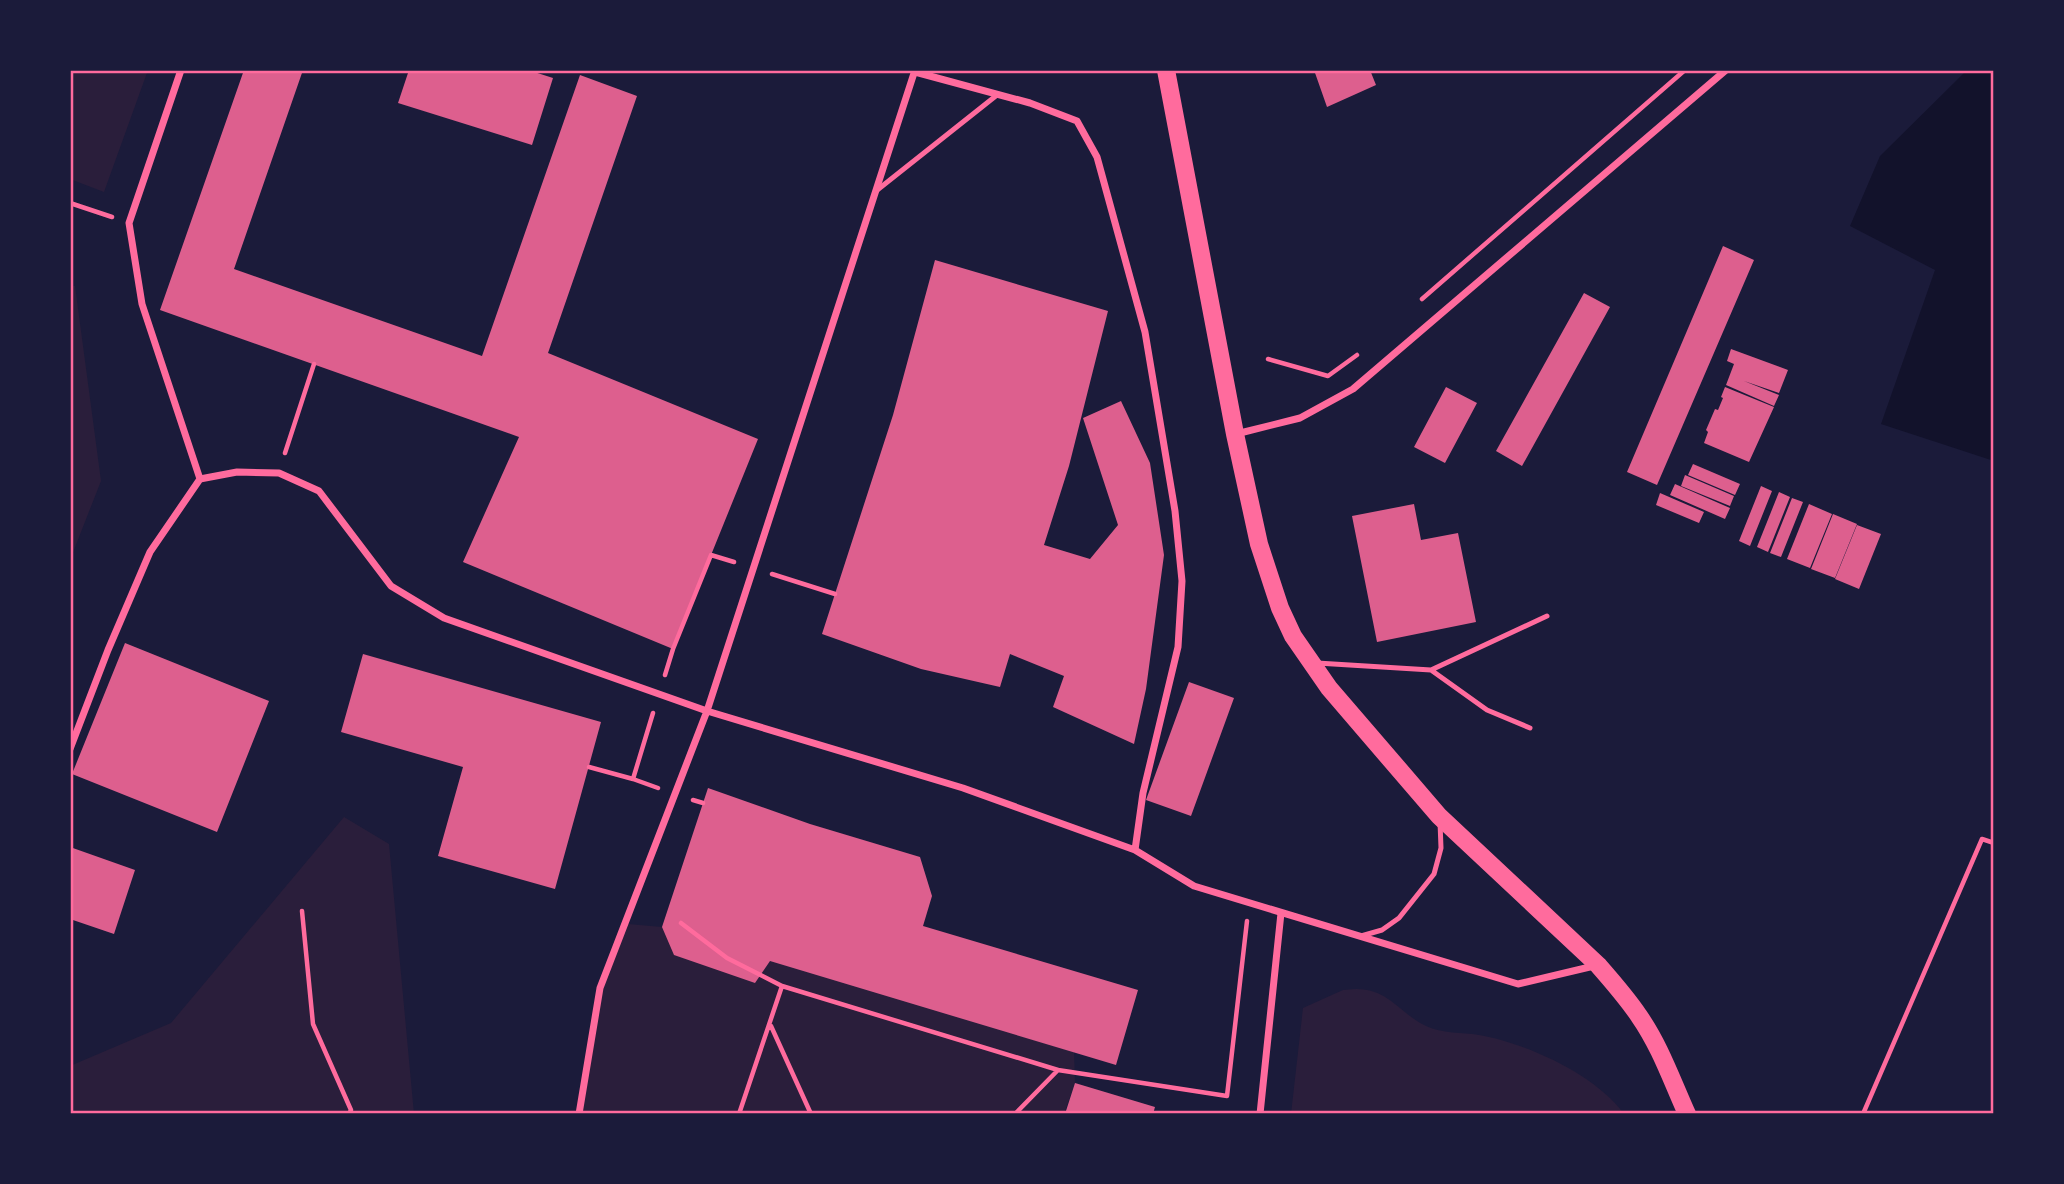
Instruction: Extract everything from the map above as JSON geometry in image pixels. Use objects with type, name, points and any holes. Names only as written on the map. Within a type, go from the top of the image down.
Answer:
[{"type":"main road","points":[[1166,70],[1235,434],[1259,544],[1269,579],[1293,636],[1329,688],[1439,816],[1598,965],[1639,1015],[1657,1046],[1687,1114]]},
{"type":"street","points":[[181,70],[129,223],[142,304],[200,479]]},
{"type":"street","points":[[1235,434],[1300,418],[1353,389],[1726,70]]},
{"type":"street","points":[[579,1114],[600,988],[707,711],[915,71],[1030,103],[1077,121],[1097,157],[1145,332],[1175,511],[1182,581],[1178,647],[1143,793],[1135,850]]},
{"type":"street","points":[[70,750],[107,650],[150,552],[200,479],[237,472],[279,473],[318,491],[391,586],[444,618],[707,711],[963,788],[1135,850],[1194,886],[1358,937],[1518,984],[1598,965]]},
{"type":"street","points":[[1260,1114],[1281,913]]},
{"type":"lane","points":[[876,191],[997,95]]},
{"type":"lane","points":[[1310,662],[1431,670],[1547,616]]},
{"type":"lane","points":[[1431,670],[1487,710],[1530,728]]},
{"type":"lane","points":[[1358,937],[1382,930],[1399,918],[1434,874],[1441,848],[1439,816]]},
{"type":"path","points":[[1413,307],[1685,70]]},
{"type":"path","points":[[70,203],[129,223]]},
{"type":"path","points":[[1268,359],[1328,376],[1361,352]]},
{"type":"path","points":[[279,473],[314,365]]},
{"type":"path","points":[[589,768],[633,779]]},
{"type":"path","points":[[1863,1114],[1982,839],[1994,843]]},
{"type":"path","points":[[681,923],[727,958],[782,986],[1058,1070],[1227,1096],[1249,903]]},
{"type":"path","points":[[302,911],[313,1024],[351,1110],[349,1114]]},
{"type":"path","points":[[739,1114],[782,986]]},
{"type":"path","points":[[771,1025],[811,1114]]},
{"type":"path","points":[[1015,1114],[1058,1070]]},
{"type":"shaded area","points":[[70,70],[148,70],[104,192],[70,179]]},
{"type":"shaded area","points":[[1967,70],[1994,70],[1994,461],[1881,424],[1935,270],[1850,226],[1880,156]]},
{"type":"shaded area","points":[[70,286],[75,286],[101,481],[70,560]]},
{"type":"shaded area","points":[[344,817],[389,844],[414,1114],[70,1114],[70,1066],[171,1023]]},
{"type":"shaded area","points":[[628,924],[662,927],[1074,1052],[1075,1083],[1064,1114],[579,1114],[600,997]]},
{"type":"shaded area","points":[[1356,989],[1386,997],[1432,1029],[1498,1039],[1538,1053],[1596,1086],[1624,1114],[1291,1114],[1303,1008],[1343,990]]},
{"type":"building","points":[[244,70],[303,70],[234,269],[482,356],[580,75],[637,96],[548,353],[758,439],[673,649],[463,562],[519,437],[160,310]]},
{"type":"building","points":[[409,70],[528,70],[553,78],[532,145],[398,103]]},
{"type":"building","points":[[1314,70],[1370,70],[1376,85],[1327,107]]},
{"type":"building","points":[[1723,246],[1754,260],[1657,485],[1627,472]]},
{"type":"building","points":[[935,260],[1108,311],[1069,466],[1044,545],[1090,559],[1118,525],[1083,418],[1121,401],[1150,463],[1164,555],[1146,689],[1134,744],[1053,707],[1064,676],[1010,654],[1000,687],[921,669],[822,634],[893,415]]},
{"type":"building","points":[[1584,293],[1610,307],[1522,466],[1496,451]]},
{"type":"building","points":[[1731,349],[1788,370],[1779,393],[1744,381],[1779,395],[1774,406],[1726,385],[1734,364],[1727,361]]},
{"type":"building","points":[[1446,387],[1477,403],[1445,463],[1414,447]]},
{"type":"building","points":[[1725,387],[1774,407],[1749,462],[1704,443],[1708,432],[1706,430],[1715,409],[1718,410]]},
{"type":"building","points":[[1693,464],[1740,484],[1735,495],[1688,475]]},
{"type":"building","points":[[1685,475],[1734,496],[1730,506],[1681,486]]},
{"type":"building","points":[[1675,484],[1730,508],[1725,519],[1670,495]]},
{"type":"building","points":[[1761,486],[1772,491],[1750,546],[1739,541]]},
{"type":"building","points":[[1779,492],[1790,497],[1768,552],[1757,547]]},
{"type":"building","points":[[1660,493],[1704,512],[1699,523],[1656,505]]},
{"type":"building","points":[[1792,498],[1803,502],[1781,557],[1770,553]]},
{"type":"building","points":[[1414,504],[1421,540],[1458,533],[1476,622],[1377,642],[1352,516]]},
{"type":"building","points":[[1809,504],[1832,514],[1810,568],[1787,559]]},
{"type":"building","points":[[1833,514],[1857,524],[1835,578],[1811,569]]},
{"type":"building","points":[[1857,525],[1881,534],[1859,589],[1835,579]]},
{"type":"building","points":[[125,643],[269,701],[217,832],[72,774]]},
{"type":"building","points":[[363,654],[601,722],[555,889],[438,856],[463,767],[341,732]]},
{"type":"building","points":[[1189,682],[1234,698],[1191,816],[1146,800]]},
{"type":"building","points":[[708,788],[810,824],[920,857],[932,896],[923,926],[1138,990],[1116,1065],[770,961],[755,983],[674,955],[662,927]]},
{"type":"building","points":[[70,847],[135,870],[114,934],[70,919]]},
{"type":"building","points":[[1075,1083],[1155,1107],[1153,1114],[1065,1114]]}]
